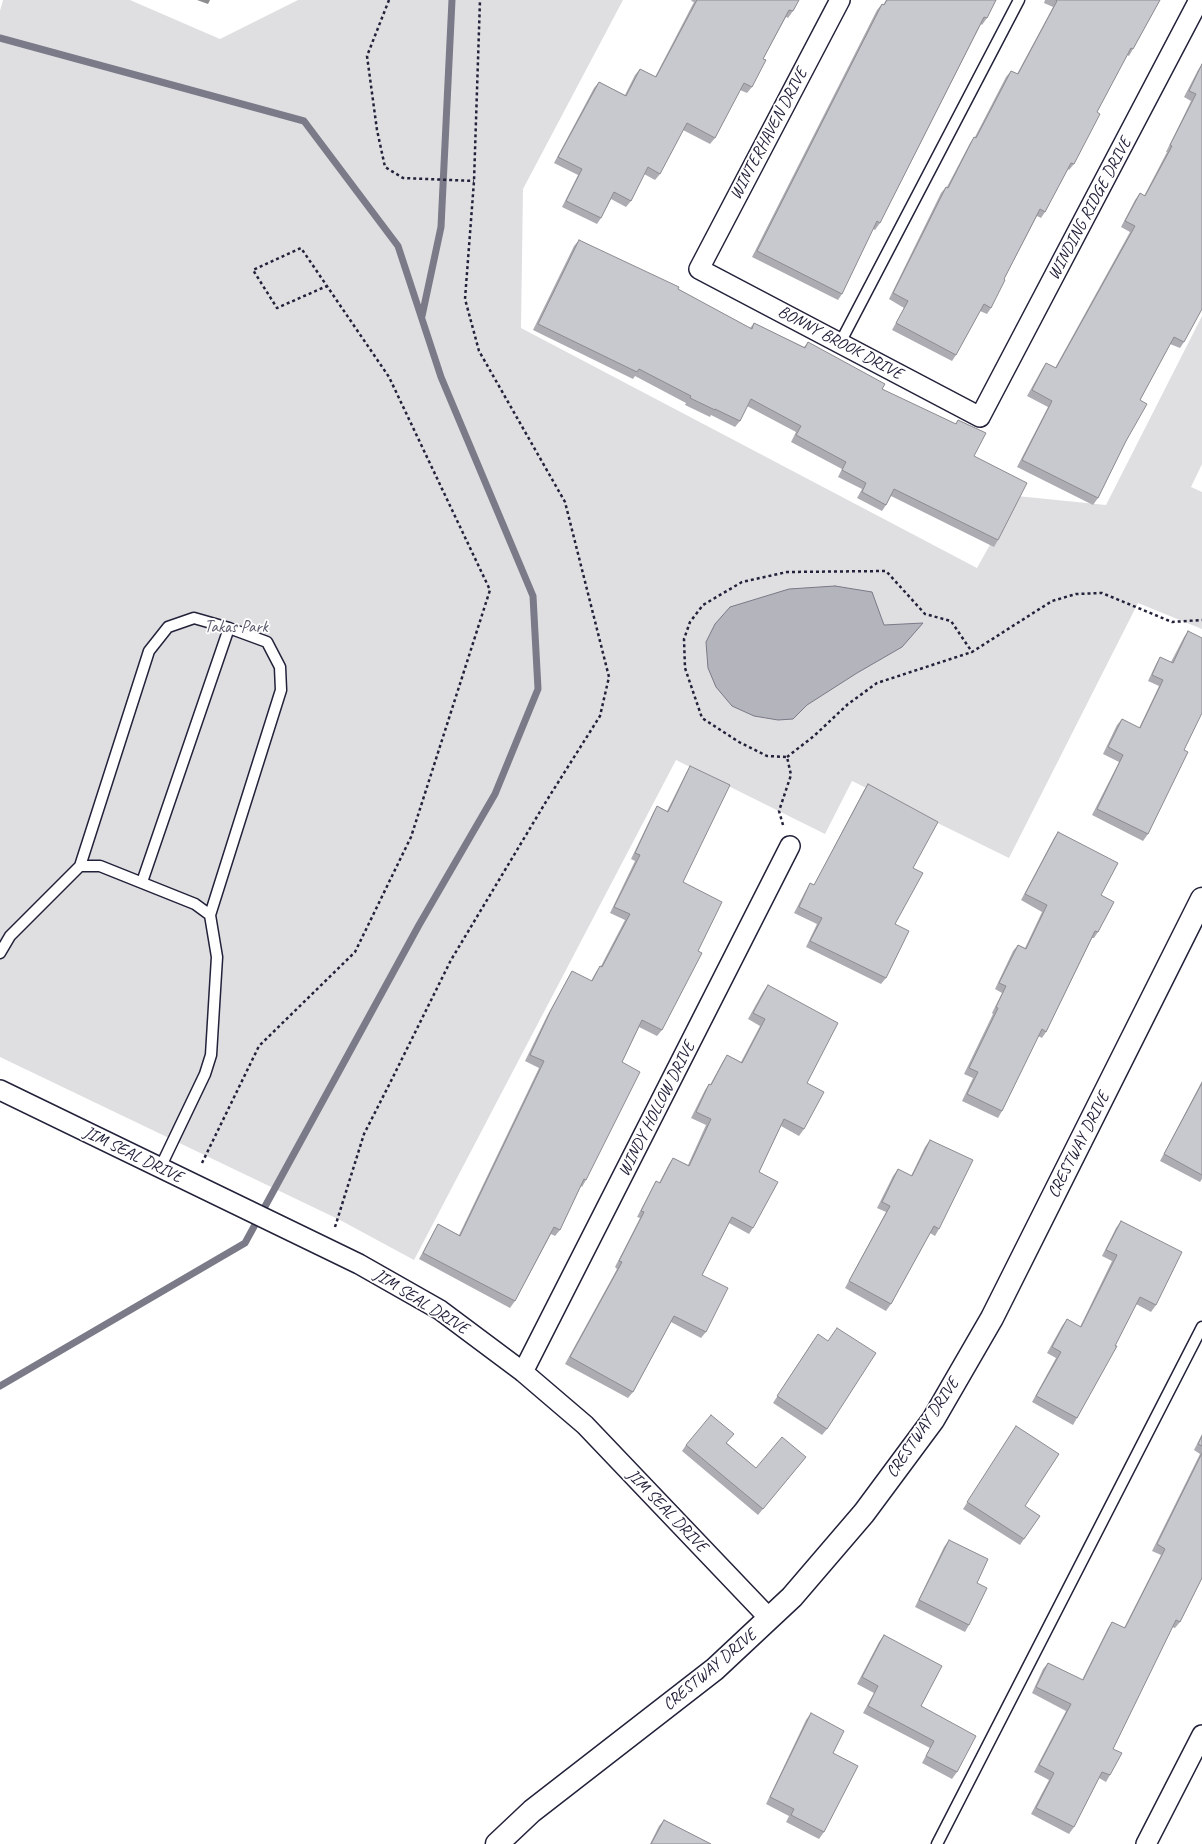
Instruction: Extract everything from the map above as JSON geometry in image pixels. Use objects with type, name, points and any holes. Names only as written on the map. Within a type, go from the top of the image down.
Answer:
[{"type":"main road","name":"CRESTWAY DRIVE","points":[[497,1844],[532,1812],[715,1669],[792,1597],[864,1513],[932,1420],[992,1318],[1202,899]]},
{"type":"street","name":"WINTERHAVEN DRIVE","points":[[699,269],[840,0]]},
{"type":"street","name":"WINDING RIDGE DRIVE","points":[[980,418],[1199,0]]},
{"type":"street","name":"BONNY BROOK DRIVE","points":[[699,269],[980,418]]},
{"type":"street","name":"WINDY HOLLOW DRIVE","points":[[523,1372],[790,846]]},
{"type":"street","name":"JIM SEAL DRIVE","points":[[0,1090],[359,1264],[440,1310],[523,1372],[586,1425],[769,1618]]},
{"type":"street","points":[[1146,1844],[1202,1735]]},
{"type":"lane","points":[[840,343],[1019,0]]},
{"type":"lane","points":[[0,953],[10,936],[80,866],[149,651],[168,627],[194,618],[229,628],[267,642],[280,667],[281,690],[210,915],[217,957],[210,1055],[205,1074],[160,1168]]},
{"type":"lane","points":[[142,882],[229,628]]},
{"type":"lane","points":[[80,866],[100,866],[194,904],[210,915]]},
{"type":"lane","points":[[937,1844],[1202,1327]]},
{"type":"path","points":[[389,0],[367,56],[377,130],[385,167],[403,178],[474,181]]},
{"type":"path","points":[[328,1249],[364,1134],[451,960],[547,800],[600,716],[610,676],[565,502],[479,351],[466,299],[474,181],[480,0]]},
{"type":"path","points":[[192,1183],[259,1046],[354,952],[411,837],[490,590],[389,377],[327,286],[301,248],[253,270],[277,308],[327,286]]},
{"type":"path","points":[[972,652],[951,621],[925,614],[886,571],[787,572],[742,582],[703,605],[690,622],[684,639],[685,668],[702,718],[739,742],[766,756],[787,757],[814,736],[848,704],[877,683],[972,652],[1052,601],[1076,594],[1102,593],[1172,622],[1202,620]]},
{"type":"path","points":[[779,811],[791,775],[787,757]]},
{"type":"green space","name":"Takas Park","points":[[3,0],[130,0],[220,39],[298,0],[623,0],[523,189],[521,328],[977,568],[1017,496],[1106,505],[1202,316],[1202,464],[1191,487],[1202,492],[1202,629],[1138,603],[1009,858],[852,781],[825,834],[676,760],[414,1260],[340,1220],[0,1057],[0,11]]},
{"type":"shaded area","points":[[835,586],[872,592],[884,625],[923,623],[902,647],[857,673],[807,705],[793,719],[778,720],[754,716],[732,706],[716,687],[708,668],[706,642],[715,624],[730,607],[789,589]]},
{"type":"building","points":[[697,0],[799,0],[793,11],[789,10],[763,59],[766,60],[752,87],[744,83],[715,138],[687,123],[660,174],[648,167],[631,201],[614,192],[601,218],[566,201],[582,169],[558,157],[599,82],[626,96],[640,69],[656,77]]},
{"type":"building","points":[[887,0],[996,0],[987,18],[984,17],[880,223],[877,221],[842,294],[757,251],[882,4],[884,5]]},
{"type":"building","points":[[1056,0],[1160,0],[1133,49],[1131,48],[1097,112],[1100,114],[1074,164],[1071,163],[1045,212],[1040,209],[1004,279],[1005,280],[991,308],[984,304],[956,355],[896,323],[908,301],[893,293],[946,187],[948,188],[974,137],[976,138],[1011,71],[1018,74],[1057,1]]},
{"type":"building","points":[[1202,64],[1202,309],[1184,342],[1174,337],[1140,400],[1147,404],[1126,441],[1098,498],[1022,460],[1052,401],[1032,390],[1046,363],[1056,368],[1135,226],[1125,221],[1140,193],[1145,196],[1172,146],[1170,145],[1196,94],[1189,91]]},
{"type":"building","points":[[579,240],[679,287],[678,289],[752,329],[754,323],[805,348],[808,342],[885,384],[882,389],[956,424],[958,420],[986,433],[974,456],[1027,483],[998,540],[894,489],[886,505],[862,492],[866,483],[842,470],[846,462],[796,435],[801,426],[751,399],[740,421],[690,398],[691,396],[639,369],[637,372],[538,324]]},
{"type":"building","points":[[1188,631],[1202,638],[1202,713],[1184,750],[1188,752],[1148,834],[1097,809],[1123,755],[1108,747],[1122,719],[1140,728],[1163,680],[1152,675],[1160,657],[1173,663]]},
{"type":"building","points":[[690,766],[730,785],[683,882],[722,902],[698,951],[702,953],[662,1030],[642,1020],[622,1062],[640,1072],[586,1180],[584,1179],[560,1230],[554,1227],[515,1301],[423,1253],[438,1224],[460,1236],[544,1061],[530,1055],[551,1010],[572,971],[592,981],[600,966],[602,967],[630,914],[614,907],[640,855],[635,853],[657,806],[668,812]]},
{"type":"building","points":[[868,784],[938,822],[913,868],[923,873],[895,924],[909,931],[886,978],[810,941],[822,918],[799,907],[810,883],[814,885]]},
{"type":"building","points":[[1058,832],[1118,863],[1101,895],[1114,902],[1098,932],[1095,931],[1046,1032],[1042,1029],[1002,1111],[967,1094],[978,1072],[969,1068],[998,1008],[996,1007],[1006,986],[999,983],[1018,945],[1026,949],[1047,905],[1025,894]]},
{"type":"building","points":[[768,985],[838,1023],[807,1083],[824,1092],[804,1129],[784,1119],[759,1172],[778,1182],[753,1228],[732,1217],[702,1275],[728,1288],[706,1332],[674,1316],[633,1392],[570,1357],[622,1262],[619,1261],[644,1212],[641,1211],[656,1181],[660,1183],[673,1158],[689,1166],[711,1119],[696,1112],[709,1084],[711,1085],[727,1055],[742,1063],[765,1019],[753,1013]]},
{"type":"building","points":[[1202,1083],[1202,1175],[1164,1154]]},
{"type":"building","points":[[930,1140],[973,1160],[939,1229],[934,1226],[891,1304],[849,1281],[890,1206],[882,1202],[898,1169],[912,1176]]},
{"type":"building","points":[[1121,1221],[1182,1252],[1156,1305],[1140,1297],[1115,1346],[1117,1346],[1077,1418],[1036,1396],[1061,1352],[1052,1347],[1067,1319],[1081,1327],[1117,1255],[1106,1250]]},
{"type":"building","points":[[837,1328],[876,1353],[827,1429],[777,1396],[818,1334],[828,1341]]},
{"type":"building","points":[[711,1415],[734,1434],[726,1443],[756,1468],[782,1437],[806,1457],[763,1509],[686,1445]]},
{"type":"building","points":[[1016,1426],[1059,1454],[1025,1506],[1040,1516],[1024,1539],[967,1502]]},
{"type":"building","points":[[1202,1436],[1202,1446],[1198,1444]]},
{"type":"building","points":[[1202,1453],[1202,1578],[1180,1622],[1176,1620],[1113,1749],[1122,1753],[1110,1775],[1102,1772],[1074,1827],[1036,1808],[1054,1773],[1039,1765],[1071,1704],[1036,1687],[1048,1663],[1083,1680],[1112,1622],[1125,1628],[1165,1549],[1157,1544]]},
{"type":"building","points":[[949,1540],[988,1559],[977,1583],[987,1588],[969,1625],[919,1600]]},
{"type":"building","points":[[884,1635],[942,1666],[921,1706],[976,1736],[957,1772],[926,1756],[934,1741],[868,1706],[878,1686],[862,1677]]},
{"type":"building","points":[[811,1713],[844,1731],[833,1753],[858,1766],[824,1832],[791,1815],[794,1809],[770,1797]]},
{"type":"building","points":[[664,1820],[711,1844],[651,1844]]},
{"type":"waterway","points":[[422,316],[441,227],[452,0]]},
{"type":"waterway","points":[[0,38],[304,121],[398,246],[441,377],[533,596],[538,689],[495,794],[419,925],[245,1243],[0,1386]]}]
